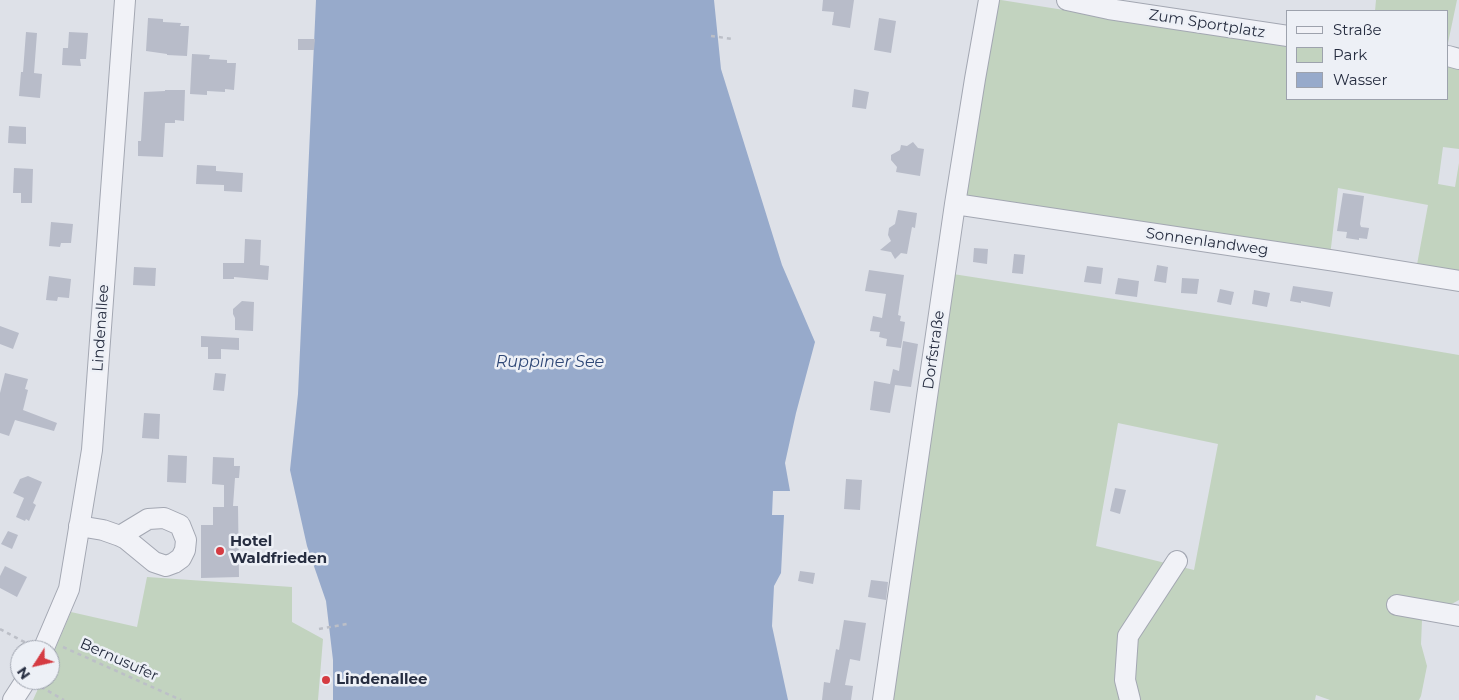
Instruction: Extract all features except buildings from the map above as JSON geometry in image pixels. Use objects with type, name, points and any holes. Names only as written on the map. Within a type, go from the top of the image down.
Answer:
[{"type":"street","name":"Lindenallee","points":[[43,640],[69,589],[92,450],[125,0]]},
{"type":"street","name":"Dorfstraße","points":[[883,700],[955,204],[989,0]]},
{"type":"street","name":"Zum Sportplatz","points":[[1067,0],[1109,9],[1286,36]]},
{"type":"street","name":"Sonnenlandweg","points":[[955,204],[1326,259],[1459,281]]},
{"type":"street","points":[[79,526],[103,530],[120,536]]},
{"type":"street","points":[[1130,700],[1125,680],[1128,636],[1177,561]]},
{"type":"street","points":[[1397,605],[1459,616]]},
{"type":"street","points":[[13,700],[25,690]]},
{"type":"path","points":[[711,36],[732,39]]},
{"type":"path","points":[[319,629],[347,624]]},
{"type":"path","name":"Bernusufer","points":[[0,629],[28,640]]},
{"type":"path","name":"Bernusufer","points":[[60,653],[181,700]]},
{"type":"path","points":[[46,690],[64,700]]},
{"type":"green space","points":[[992,0],[1253,40],[1286,43],[1286,100],[1449,100],[1449,60],[1459,63],[1459,149],[1443,147],[1438,184],[1455,187],[1459,163],[1459,277],[1416,270],[1428,205],[1338,188],[1330,256],[956,203]]},
{"type":"green space","points":[[1376,0],[1457,0],[1449,38],[1449,10],[1375,10]]},
{"type":"green space","points":[[953,274],[1288,326],[1459,355],[1459,600],[1422,620],[1421,644],[1427,666],[1419,700],[1330,700],[1316,695],[1315,700],[887,700]],"holes":[[[1118,423],[1218,444],[1194,570],[1096,546]]]},
{"type":"green space","points":[[147,577],[292,587],[292,622],[323,639],[318,700],[33,700],[38,690],[60,690],[59,640],[71,612],[137,627]]},
{"type":"water","name":"Ruppiner See","points":[[316,0],[714,0],[721,69],[782,265],[815,342],[785,463],[790,491],[773,491],[772,515],[784,515],[781,573],[774,586],[772,626],[788,700],[333,700],[333,660],[326,601],[307,546],[290,470],[298,394]]},
{"type":"place","name":"Hotel Waldfrieden","points":[[220,551]]},
{"type":"place","name":"Lindenallee","points":[[326,680]]}]
